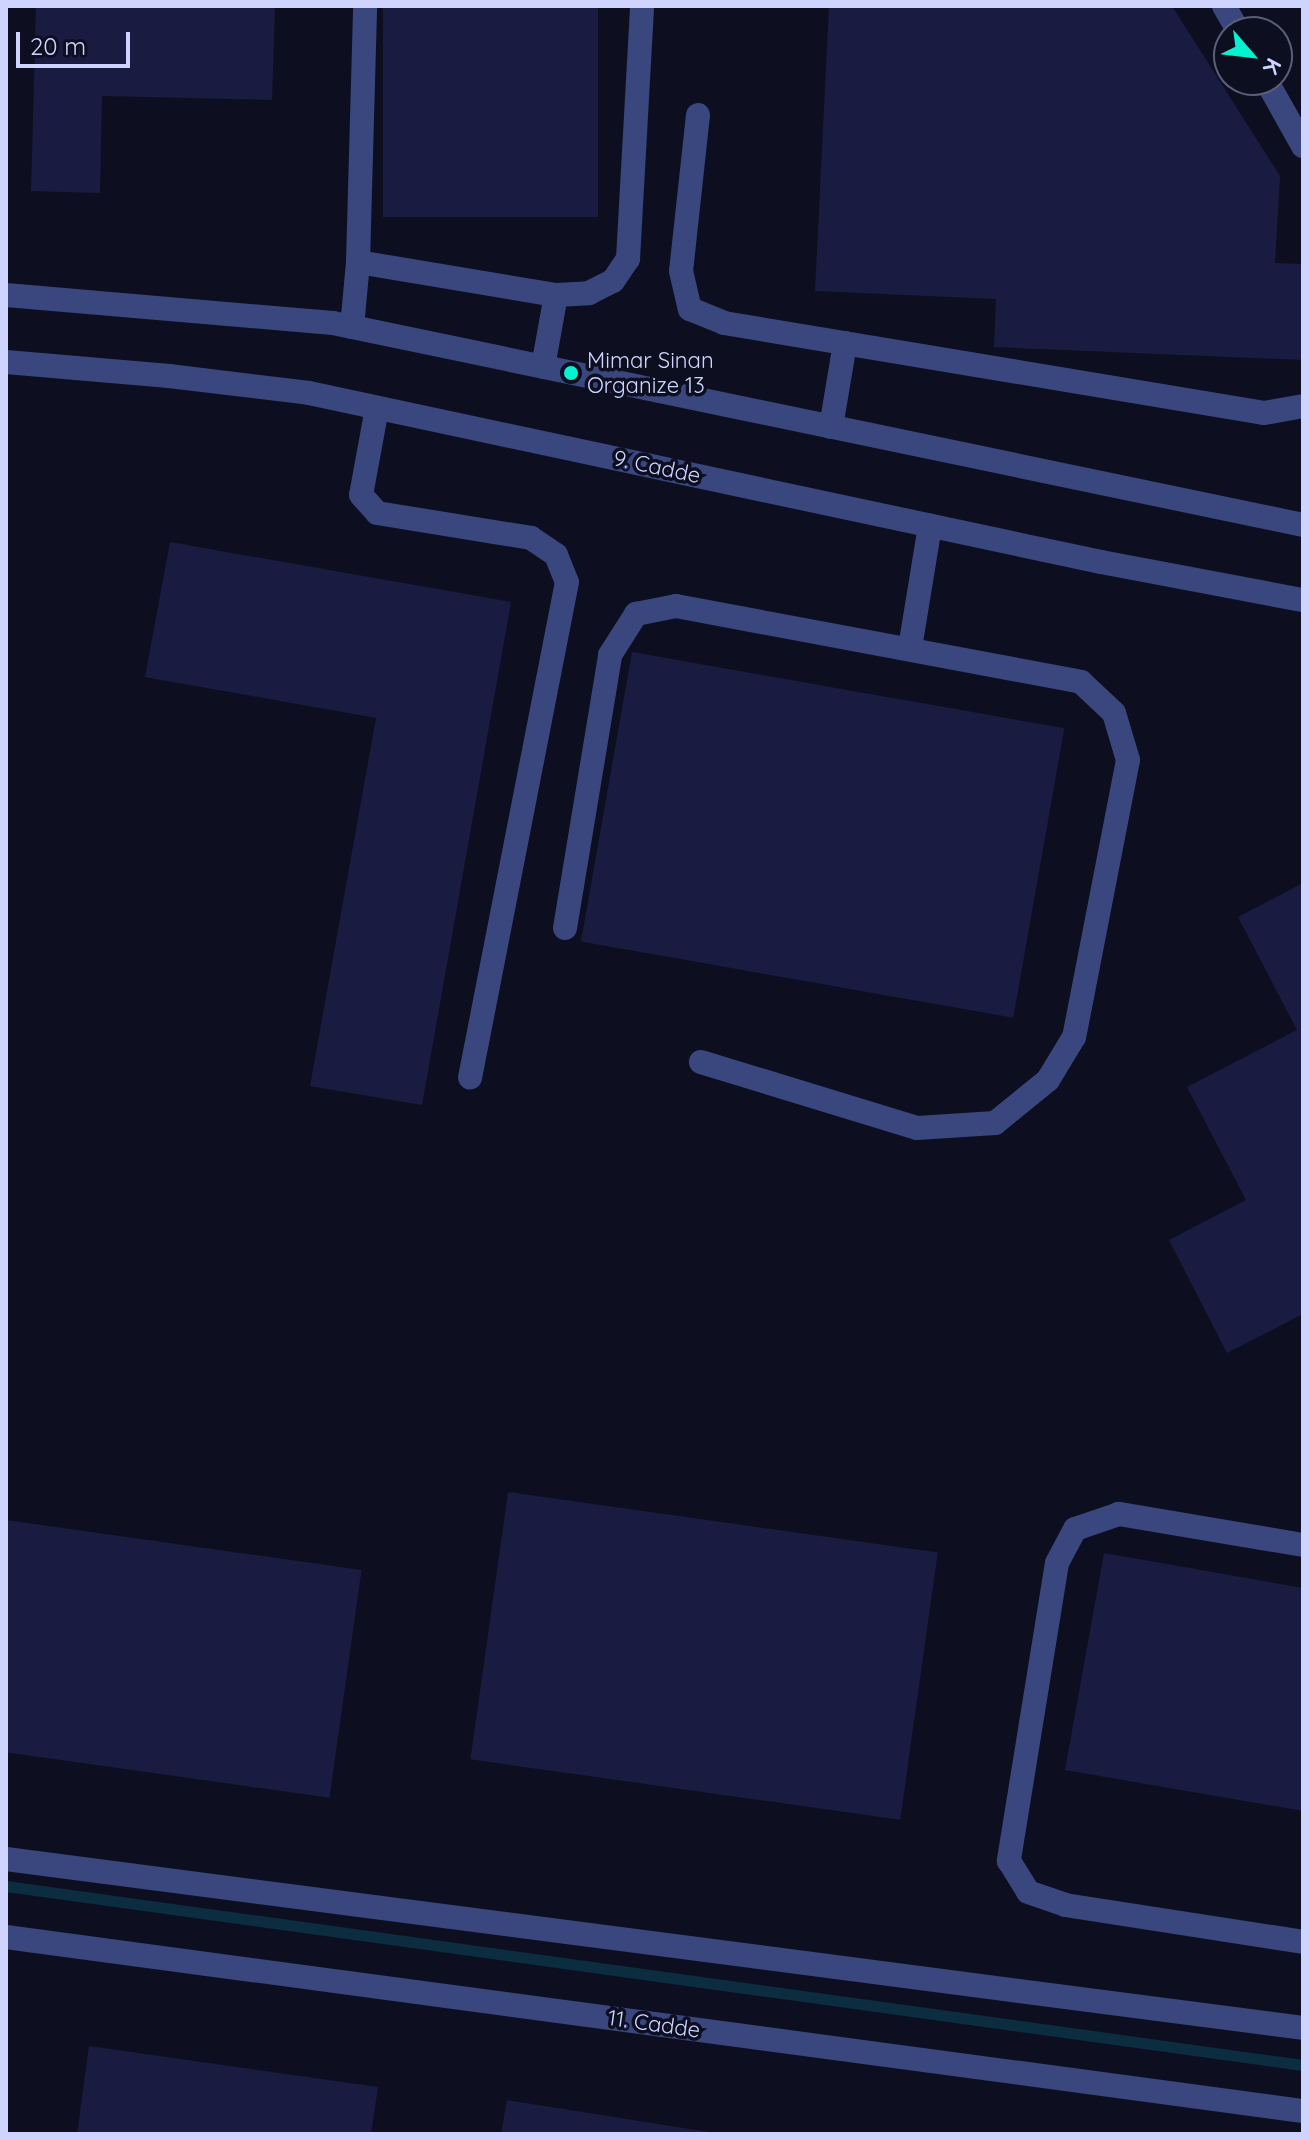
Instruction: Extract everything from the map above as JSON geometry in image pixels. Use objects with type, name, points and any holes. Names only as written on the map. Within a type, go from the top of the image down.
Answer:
[{"type":"lane","points":[[352,327],[358,262],[365,6]]},
{"type":"lane","points":[[358,262],[556,295],[589,293],[613,281],[628,259],[642,6]]},
{"type":"lane","points":[[1275,96],[1303,146]]},
{"type":"lane","points":[[698,115],[681,271],[690,309],[724,323],[1264,413],[1303,406]]},
{"type":"lane","points":[[6,295],[352,327],[1303,525]]},
{"type":"lane","points":[[543,367],[556,295]]},
{"type":"lane","points":[[831,427],[845,343]]},
{"type":"lane","name":"9. Cadde","points":[[6,362],[169,376],[309,393],[930,526],[1303,600]]},
{"type":"lane","points":[[377,408],[361,495],[377,513],[531,538],[556,555],[567,582],[470,1078]]},
{"type":"lane","points":[[910,648],[930,526]]},
{"type":"lane","points":[[565,928],[610,655],[636,614],[676,606],[1081,682],[1114,713],[1128,760],[1074,1037],[1048,1080],[995,1123],[917,1128],[701,1062]]},
{"type":"lane","points":[[1303,1545],[1119,1514],[1075,1529],[1057,1563],[1009,1861],[1028,1892],[1065,1905],[1303,1942]]},
{"type":"lane","points":[[6,1859],[1303,2028]]},
{"type":"lane","name":"11. Cadde","points":[[6,1937],[1303,2111]]},
{"type":"building","points":[[36,6],[275,6],[272,100],[102,96],[100,193],[31,191]]},
{"type":"building","points":[[383,6],[598,6],[598,217],[383,217]]},
{"type":"building","points":[[829,6],[1172,6],[1213,71],[1213,96],[1229,96],[1280,176],[1275,263],[1303,264],[1303,360],[994,347],[996,299],[815,291]]},
{"type":"building","points":[[170,542],[511,602],[422,1105],[310,1086],[376,718],[145,677]]},
{"type":"building","points":[[632,652],[1064,728],[1013,1018],[581,942]]},
{"type":"building","points":[[1303,883],[1303,1314],[1227,1353],[1169,1240],[1246,1200],[1187,1087],[1297,1030],[1238,917]]},
{"type":"building","points":[[508,1492],[938,1552],[900,1820],[470,1759]]},
{"type":"building","points":[[6,1520],[362,1570],[329,1798],[6,1752]]},
{"type":"building","points":[[1104,1553],[1303,1588],[1303,1811],[1065,1770]]},
{"type":"building","points":[[89,2046],[378,2087],[371,2134],[77,2134]]},
{"type":"building","points":[[507,2100],[709,2132],[709,2134],[501,2134]]},
{"type":"waterway","points":[[6,1886],[1303,2065]]},
{"type":"place","name":"Mimar Sinan Organize 13","points":[[571,373]]}]
